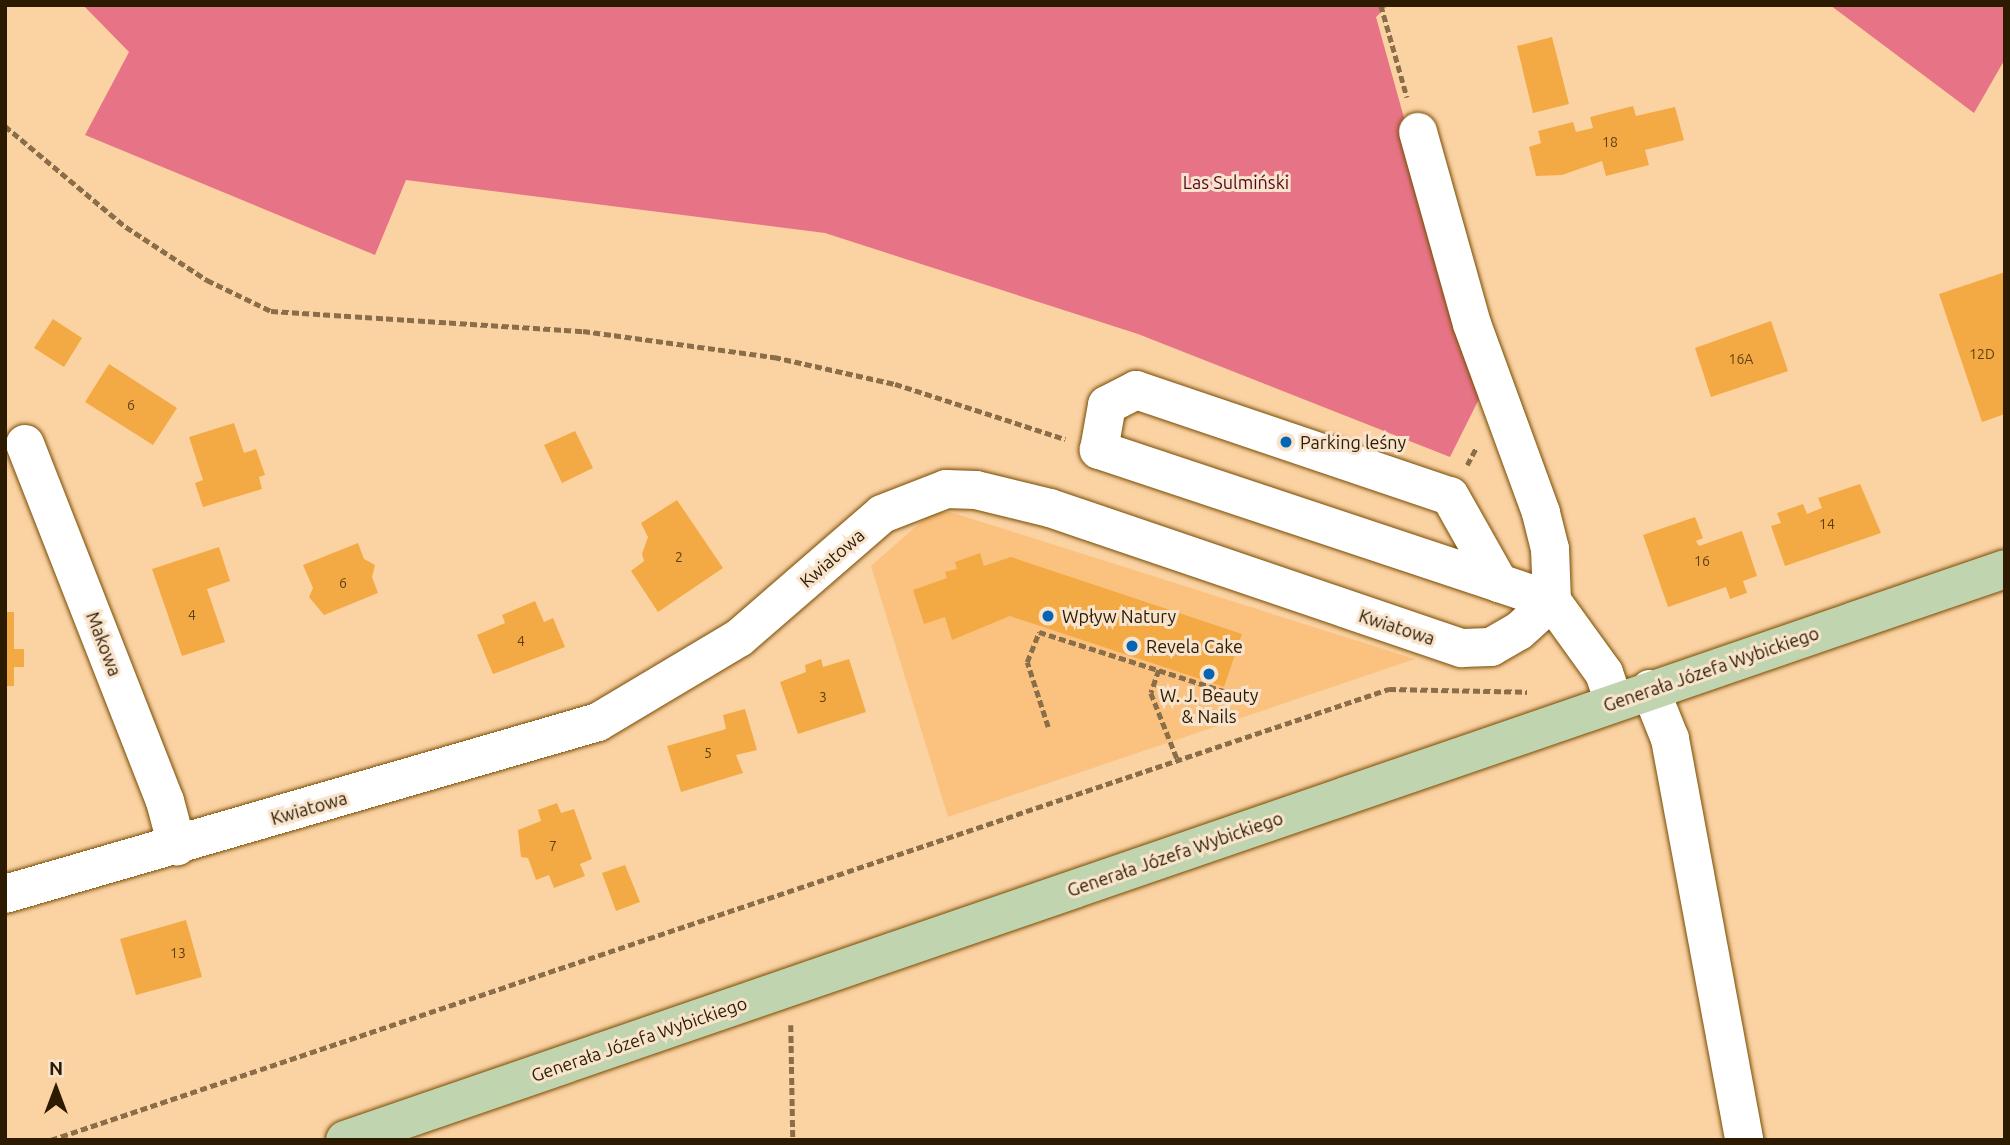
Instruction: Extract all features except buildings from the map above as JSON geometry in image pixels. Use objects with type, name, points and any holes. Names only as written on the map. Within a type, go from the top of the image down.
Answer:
[{"type":"main road","name":"Generała Józefa Wybickiego","points":[[345,1140],[2005,569]]},
{"type":"street","points":[[1418,132],[1472,324],[1517,438],[1541,513],[1550,548],[1552,601],[1604,673],[1614,702]]},
{"type":"street","points":[[1499,583],[1450,496],[1136,390],[1107,405],[1099,450],[1552,601]]},
{"type":"street","name":"Makowa","points":[[25,444],[165,802],[177,846]]},
{"type":"street","name":"Kwiatowa","points":[[5,894],[598,722],[739,638],[882,514],[946,489],[976,490],[1050,508],[1462,648],[1491,647],[1519,631],[1552,601]]},
{"type":"street","points":[[1650,689],[1670,739],[1744,1140]]},
{"type":"path","points":[[1381,5],[1418,132]]},
{"type":"path","points":[[5,126],[126,227],[207,280],[271,311],[583,331],[774,357],[895,384],[1099,450]]},
{"type":"path","points":[[1048,727],[1027,662],[1039,632],[1243,697]]},
{"type":"path","points":[[1159,670],[1152,693],[1178,761]]},
{"type":"path","points":[[51,1140],[1389,689],[1538,692]]},
{"type":"path","points":[[790,987],[793,1140]]},
{"type":"shaded area","points":[[950,512],[1415,659],[948,817],[871,566],[930,514]]},
{"type":"green space","name":"Las Sulmiński","points":[[83,5],[1388,5],[1376,17],[1481,395],[1450,457],[1138,334],[825,233],[406,180],[375,255],[85,135],[129,52]]},
{"type":"green space","points":[[1830,5],[2005,5],[2005,59],[1974,113]]},
{"type":"place","name":"Parking leśny","points":[[1286,442]]},
{"type":"place","name":"Wpływ Natury","points":[[1048,616]]},
{"type":"place","name":"Revela Cake","points":[[1132,646]]},
{"type":"place","name":"W. J. Beauty & Nails","points":[[1209,674]]}]
